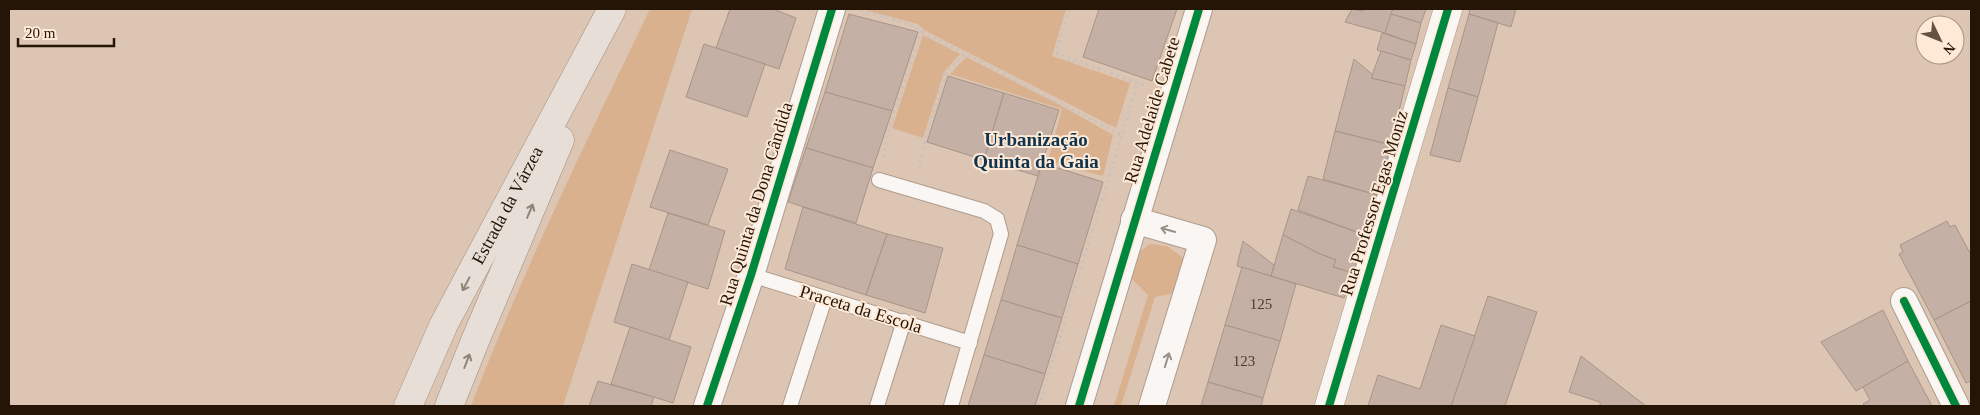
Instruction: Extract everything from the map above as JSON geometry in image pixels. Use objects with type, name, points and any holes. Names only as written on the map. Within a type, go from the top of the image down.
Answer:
[{"type":"main road","name":"Estrada da Várzea","points":[[408,406],[444,324],[612,9]]},
{"type":"main road","name":"Estrada da Várzea","points":[[449,406],[474,341],[616,9]]},
{"type":"street","name":"Rua Quinta da Dona Cândida","points":[[707,406],[751,275],[832,9]]},
{"type":"street","name":"Rua Adelaide Cabete","points":[[1079,406],[1171,95],[1199,9]]},
{"type":"street","name":"Rua Professor Egas Moniz","points":[[1329,406],[1448,9]]},
{"type":"street","points":[[1134,220],[1203,240],[1152,406]]},
{"type":"street","points":[[1904,301],[1956,406]]},
{"type":"lane","points":[[879,180],[984,211],[997,218],[1001,234],[951,406]]},
{"type":"lane","name":"Praceta da Escola","points":[[751,275],[970,342]]},
{"type":"lane","points":[[790,406],[825,298]]},
{"type":"lane","points":[[877,406],[904,321]]},
{"type":"path","points":[[857,9],[915,26],[921,31],[1121,134]]},
{"type":"path","points":[[1069,9],[1056,53],[1171,95]]},
{"type":"path","points":[[879,180],[887,134],[921,31]]},
{"type":"path","points":[[915,191],[925,140],[946,72],[965,54]]},
{"type":"path","points":[[1039,406],[1138,82]]},
{"type":"shaded area","points":[[650,9],[692,9],[563,406],[471,406],[534,255],[579,156]]},
{"type":"shaded area","points":[[862,9],[1066,9],[1052,56],[1130,83],[1116,128],[924,30],[918,24]]},
{"type":"shaded area","points":[[923,35],[960,54],[944,72],[923,138],[892,128]]},
{"type":"shaded area","points":[[966,57],[1060,105],[1113,135],[1103,176],[1048,161],[1062,109],[950,74]]},
{"type":"shaded area","points":[[1150,244],[1167,246],[1183,258],[1186,273],[1179,292],[1155,297],[1121,406],[1114,406],[1148,295],[1130,277],[1137,254]]},
{"type":"building","points":[[730,9],[773,9],[796,18],[779,69],[716,48]]},
{"type":"building","points":[[1099,9],[1177,9],[1152,81],[1083,57]]},
{"type":"building","points":[[1352,9],[1363,11],[1364,9],[1393,9],[1385,33],[1345,22]]},
{"type":"building","points":[[1393,9],[1426,9],[1421,23],[1391,14]]},
{"type":"building","points":[[1470,9],[1516,9],[1511,27],[1469,14]]},
{"type":"building","points":[[849,14],[918,32],[892,111],[825,92]]},
{"type":"building","points":[[1391,14],[1421,23],[1416,44],[1385,33]]},
{"type":"building","points":[[1469,14],[1498,23],[1478,97],[1448,88]]},
{"type":"building","points":[[1382,33],[1416,44],[1411,60],[1377,50]]},
{"type":"building","points":[[704,44],[765,64],[747,117],[686,97]]},
{"type":"building","points":[[1381,51],[1411,60],[1405,86],[1371,78]]},
{"type":"building","points":[[1354,59],[1373,75],[1371,78],[1405,86],[1391,145],[1335,131]]},
{"type":"building","points":[[948,76],[1004,93],[984,160],[927,142]]},
{"type":"building","points":[[1448,88],[1478,97],[1460,162],[1430,155]]},
{"type":"building","points":[[825,92],[892,111],[873,168],[806,148]]},
{"type":"building","points":[[1004,93],[1059,110],[1038,176],[984,160]]},
{"type":"building","points":[[1335,131],[1391,145],[1377,195],[1323,179]]},
{"type":"building","points":[[806,148],[873,168],[856,223],[788,202]]},
{"type":"building","points":[[670,150],[728,169],[708,225],[650,207]]},
{"type":"building","points":[[1042,163],[1103,182],[1078,264],[1017,245]]},
{"type":"building","points":[[1308,176],[1377,195],[1365,235],[1298,210]]},
{"type":"building","points":[[803,207],[887,234],[866,295],[785,269]]},
{"type":"building","points":[[1291,209],[1365,235],[1353,273],[1333,267],[1336,260],[1283,235]]},
{"type":"building","points":[[668,213],[725,231],[708,289],[649,270]]},
{"type":"building","points":[[1947,221],[1950,227],[1955,225],[1971,255],[1971,301],[1934,320],[1899,254],[1903,252],[1900,245]]},
{"type":"building","points":[[887,234],[943,248],[925,313],[866,295]]},
{"type":"building","points":[[1283,235],[1336,260],[1333,267],[1353,273],[1344,298],[1271,276]]},
{"type":"building","points":[[1243,241],[1274,265],[1271,276],[1237,266]]},
{"type":"building","points":[[1017,245],[1078,264],[1062,318],[1001,300]]},
{"type":"building","points":[[632,264],[688,282],[669,340],[614,322]]},
{"type":"building","points":[[1242,267],[1296,284],[1280,341],[1225,325]]},
{"type":"building","points":[[1488,296],[1537,312],[1505,406],[1451,406]]},
{"type":"building","points":[[1001,300],[1062,318],[1045,374],[984,355]]},
{"type":"building","points":[[1971,301],[1971,381],[1966,383],[1934,320]]},
{"type":"building","points":[[1883,310],[1908,361],[1856,391],[1821,342]]},
{"type":"building","points":[[1225,325],[1280,341],[1263,398],[1208,382]]},
{"type":"building","points":[[1441,325],[1475,336],[1451,406],[1368,406],[1378,375],[1420,389]]},
{"type":"building","points":[[630,327],[691,347],[673,403],[611,384]]},
{"type":"building","points":[[984,355],[1045,374],[1035,406],[968,406]]},
{"type":"building","points":[[1581,356],[1646,406],[1600,406],[1600,402],[1569,392]]},
{"type":"building","points":[[1908,361],[1932,406],[1865,406],[1863,404],[1870,400],[1863,387]]},
{"type":"building","points":[[598,381],[654,397],[651,406],[589,406]]},
{"type":"building","points":[[1208,382],[1263,398],[1261,406],[1201,406]]},
{"type":"cycle path","points":[[707,406],[751,275],[832,9]]},
{"type":"cycle path","points":[[1079,406],[1199,9]]},
{"type":"cycle path","points":[[1329,406],[1448,9]]},
{"type":"cycle path","points":[[1904,301],[1956,406]]},
{"type":"district","name":"Urbanização Quinta da Gaia","points":[[1036,150]]}]
